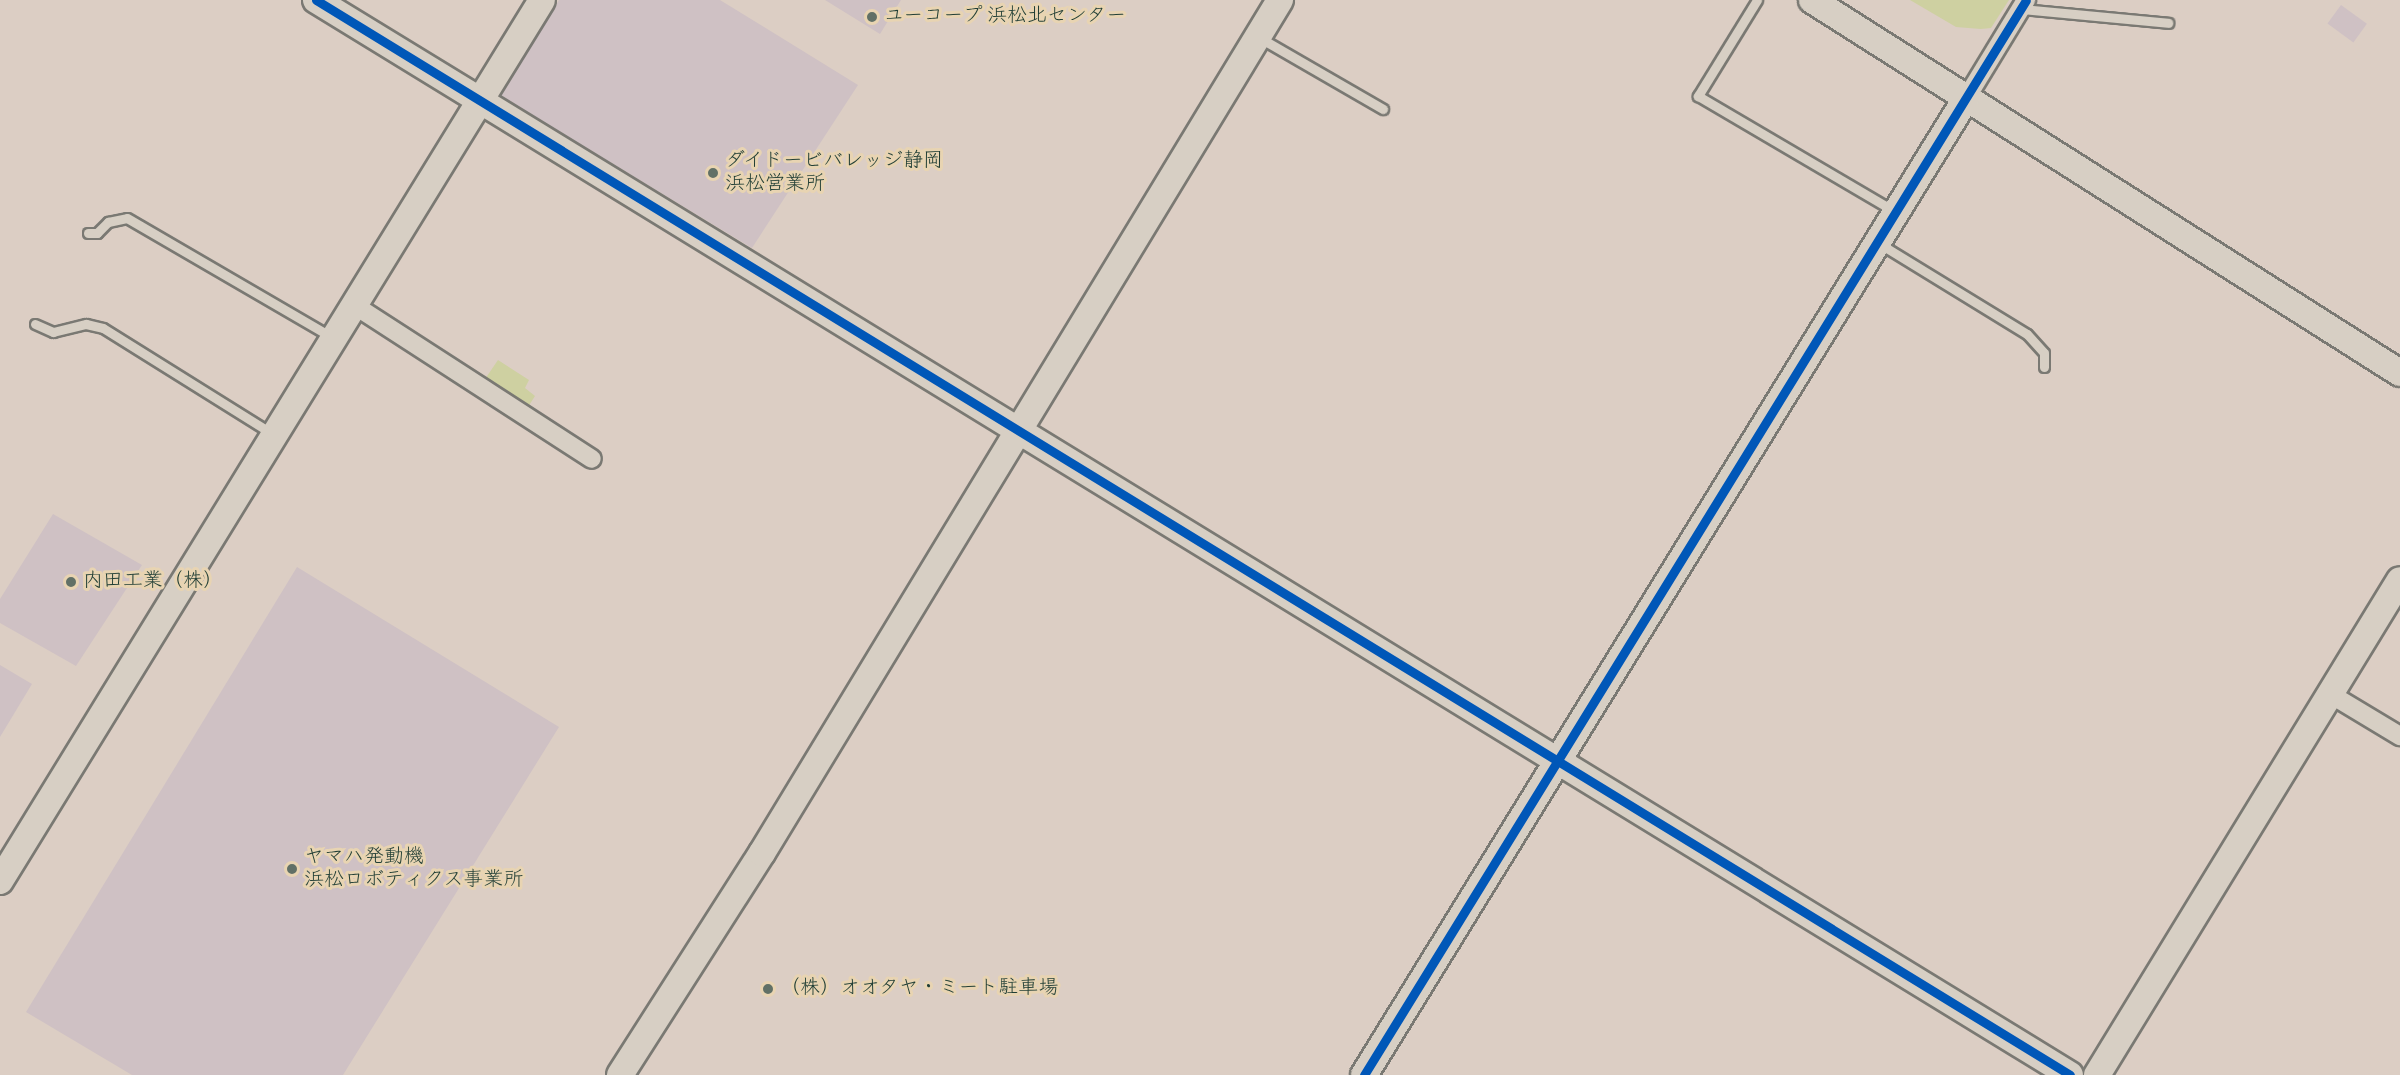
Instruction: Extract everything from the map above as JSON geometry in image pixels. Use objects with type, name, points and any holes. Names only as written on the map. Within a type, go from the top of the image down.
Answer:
[{"type":"street","points":[[316,0],[2070,1075]]},
{"type":"street","points":[[0,881],[542,0]]},
{"type":"street","points":[[620,1075],[762,853],[1020,432],[1280,0]]},
{"type":"street","points":[[1812,0],[2400,373]]},
{"type":"street","points":[[1364,1075],[2023,4]]},
{"type":"street","points":[[354,305],[592,459]]},
{"type":"street","points":[[2097,1075],[2400,580]]},
{"type":"street","points":[[2330,694],[2400,736]]},
{"type":"lane","points":[[1757,0],[1698,96],[1896,213]]},
{"type":"lane","points":[[2023,4],[2168,23]]},
{"type":"lane","points":[[1258,36],[1383,109]]},
{"type":"lane","points":[[88,233],[97,233],[108,222],[127,218],[334,339]]},
{"type":"lane","points":[[1878,243],[2027,334],[2044,353],[2044,367]]},
{"type":"lane","points":[[35,324],[53,332],[86,324],[103,328],[274,435]]},
{"type":"green space","points":[[1910,0],[2009,0],[1991,28],[1981,29],[1956,27]]},
{"type":"green space","points":[[498,360],[529,380],[525,388],[535,396],[526,410],[483,382]]},
{"type":"building","name":"ダイドービバレッジ静岡 浜松営業所","points":[[559,0],[720,0],[858,85],[752,248],[501,96]]},
{"type":"building","name":"ユーコープ 浜松北センター","points":[[825,0],[901,0],[880,34]]},
{"type":"building","points":[[2341,5],[2367,24],[2353,42],[2327,24]]},
{"type":"building","name":"内田工業（株）","points":[[53,514],[142,565],[76,666],[0,623],[0,599]]},
{"type":"building","name":"ヤマハ発動機 浜松ロボティクス事業所","points":[[297,567],[559,727],[343,1075],[132,1075],[26,1012]]},
{"type":"building","points":[[0,665],[32,684],[0,737]]},
{"type":"cycle path","points":[[316,0],[2070,1075]]},
{"type":"cycle path","points":[[1364,1075],[2026,0]]},
{"type":"place","name":"ユーコープ 浜松北センター","points":[[872,17]]},
{"type":"place","name":"ダイドービバレッジ静岡 浜松営業所","points":[[713,173]]},
{"type":"place","name":"内田工業（株）","points":[[71,582]]},
{"type":"place","name":"ヤマハ発動機 浜松ロボティクス事業所","points":[[292,869]]},
{"type":"place","name":"（株）オオタヤ・ミート駐車場","points":[[768,989]]}]
